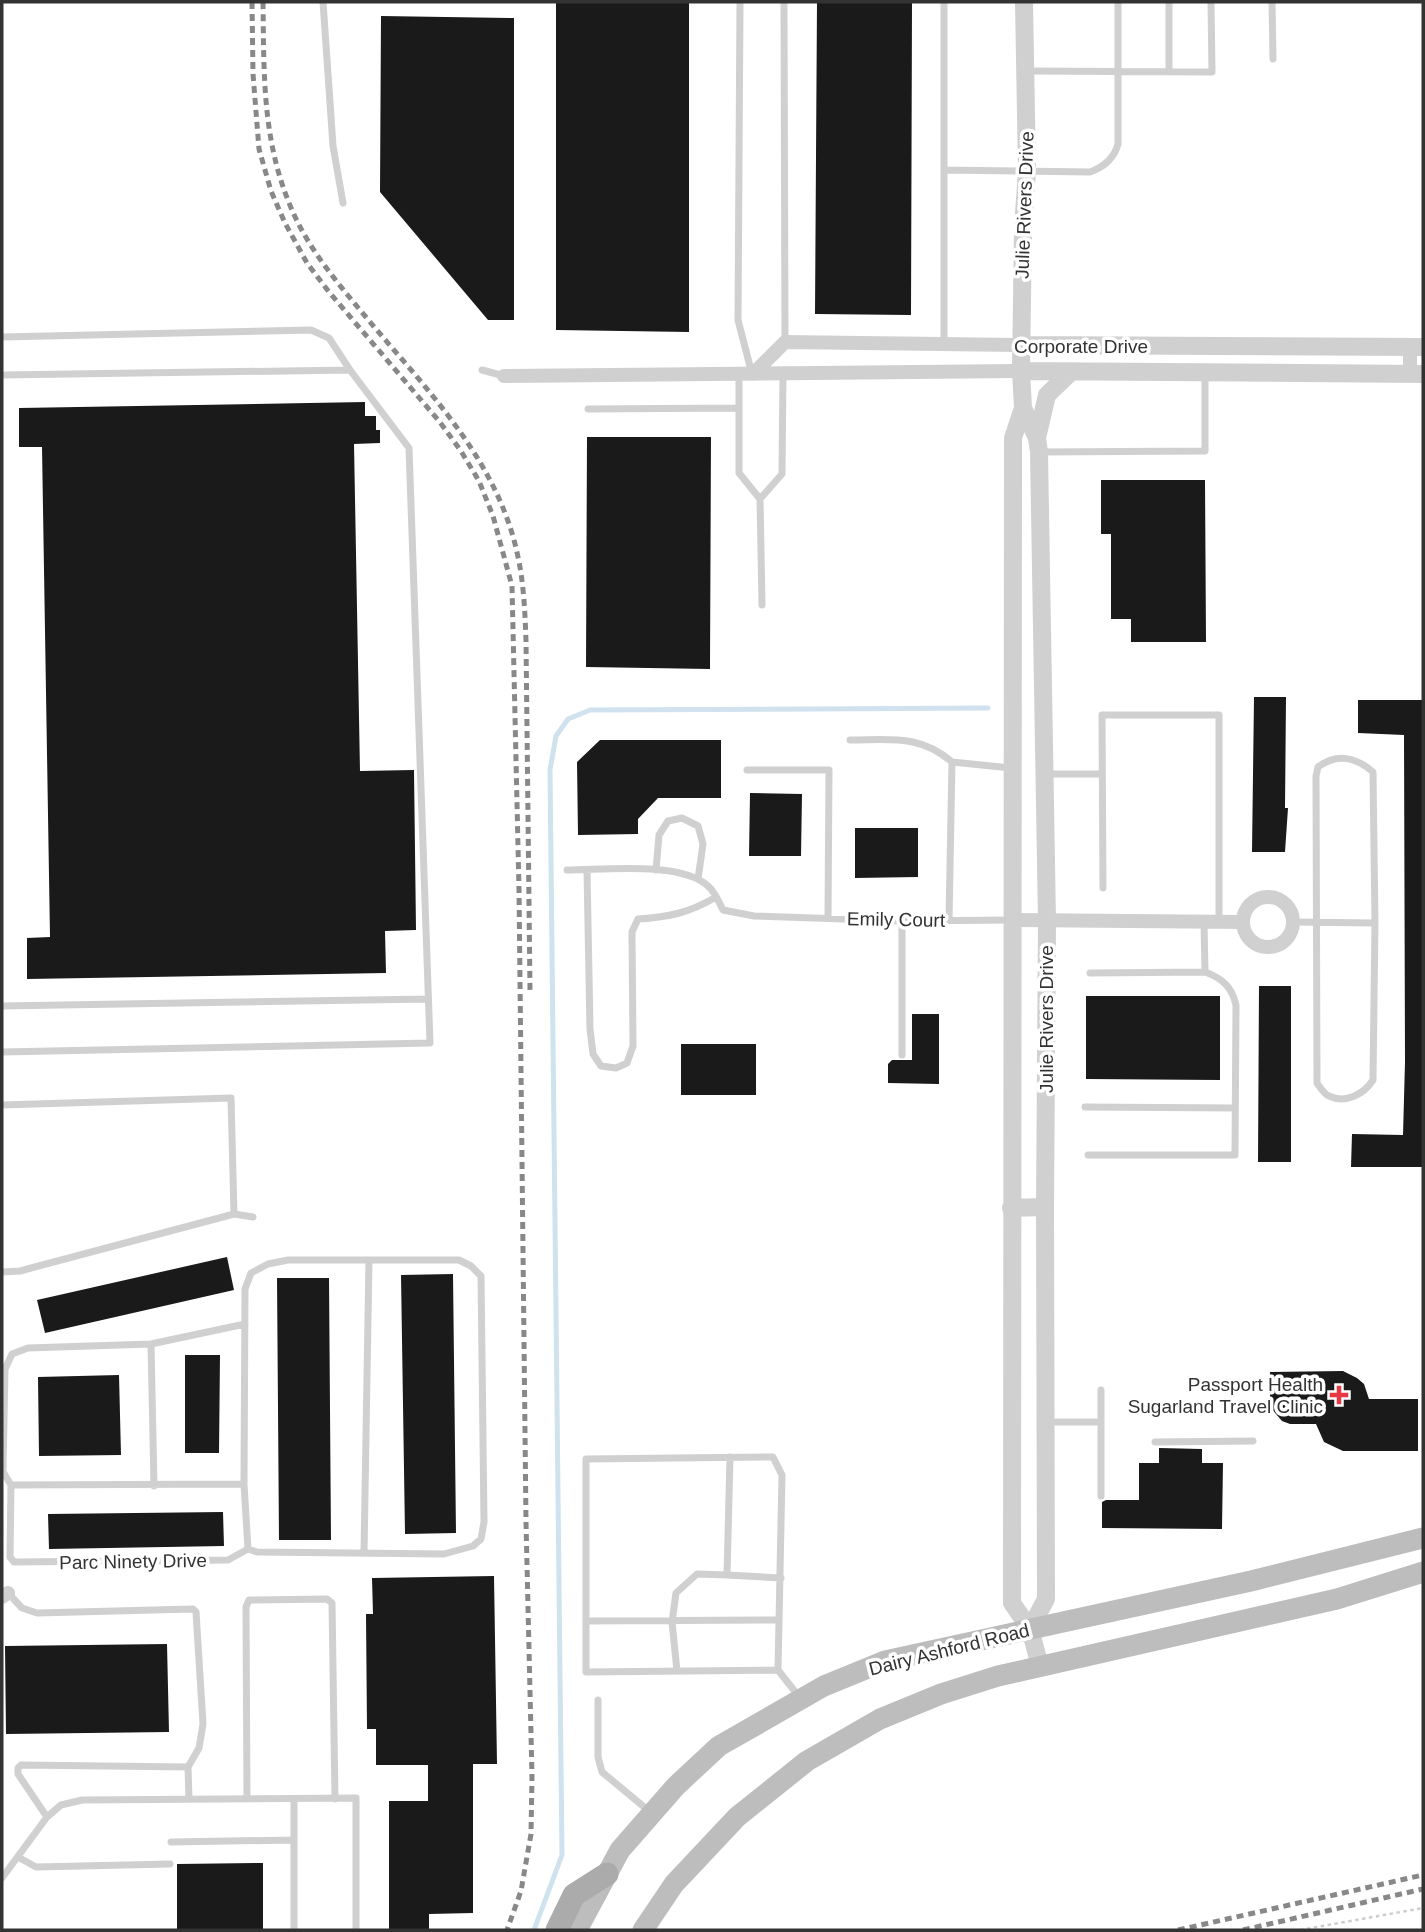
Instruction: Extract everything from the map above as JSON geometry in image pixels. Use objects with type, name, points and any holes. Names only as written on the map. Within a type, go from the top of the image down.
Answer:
[{"type":"main road","name":"Dairy Ashford Road","points":[[577,1930],[620,1850],[676,1786],[719,1746],[824,1686],[885,1661],[1251,1581],[1423,1538]]},
{"type":"main road","name":"Dairy Ashford Road","points":[[643,1930],[664,1896],[715,1838],[759,1797],[807,1761],[858,1730],[912,1704],[968,1684],[1337,1599],[1423,1573]]},
{"type":"main road","points":[[557,1930],[574,1895],[607,1874]]},
{"type":"street","name":"Julie Rivers Drive","points":[[1024,2],[1027,171],[1023,227],[1021,372],[1023,408],[1038,445],[1047,920],[1046,1599],[1030,1629]]},
{"type":"street","points":[[746,374],[785,342]]},
{"type":"street","name":"Corporate Drive","points":[[785,342],[944,346],[1417,347]]},
{"type":"street","points":[[944,346],[945,372]]},
{"type":"street","points":[[1417,347],[1417,374]]},
{"type":"street","name":"Corporate Drive","points":[[504,376],[945,372],[1417,374]]},
{"type":"street","points":[[1038,445],[1047,395],[1071,372]]},
{"type":"street","name":"Julie Rivers Drive","points":[[1023,408],[1013,438],[1012,1604],[1030,1629],[1040,1666]]},
{"type":"street","points":[[1014,768],[1044,774]]},
{"type":"street","points":[[1268,896],[1283,901],[1289,907],[1294,922],[1287,938],[1272,946],[1264,946],[1249,938],[1243,922],[1244,914],[1253,901],[1268,896]]},
{"type":"street","name":"Emily Court","points":[[1013,920],[1243,922]]},
{"type":"street","points":[[1012,1208],[1045,1206]]},
{"type":"lane","points":[[323,2],[334,146],[343,203]]},
{"type":"lane","points":[[740,2],[738,320],[746,374],[739,408],[740,473],[760,499],[762,605]]},
{"type":"lane","points":[[785,2],[785,342]]},
{"type":"lane","points":[[944,2],[944,346]]},
{"type":"lane","points":[[944,170],[1090,172],[1100,169],[1109,161],[1118,144],[1118,2]]},
{"type":"lane","points":[[1169,2],[1169,72]]},
{"type":"lane","points":[[1027,71],[1212,72],[1211,2]]},
{"type":"lane","points":[[1272,2],[1273,59]]},
{"type":"lane","points":[[2,337],[311,330],[330,338],[350,370],[409,448],[429,1043],[2,1052]]},
{"type":"lane","points":[[2,375],[350,370]]},
{"type":"lane","points":[[482,370],[504,376]]},
{"type":"lane","points":[[1038,445],[1205,451],[1205,373]]},
{"type":"lane","points":[[760,499],[782,474],[783,374]]},
{"type":"lane","points":[[588,409],[739,408]]},
{"type":"lane","points":[[1103,888],[1101,715],[1219,715],[1212,922],[1205,972]]},
{"type":"lane","points":[[850,740],[905,740],[925,743],[952,762],[1014,768]]},
{"type":"lane","points":[[1327,760],[1354,760],[1373,772],[1375,923],[1373,1080],[1365,1092],[1348,1098],[1328,1096],[1317,1083],[1316,922],[1316,776],[1318,767],[1327,760]]},
{"type":"lane","points":[[949,920],[952,762]]},
{"type":"lane","points":[[747,770],[829,770],[828,918]]},
{"type":"lane","points":[[1044,774],[1102,774]]},
{"type":"lane","points":[[567,870],[656,870],[691,875],[698,879],[703,844],[698,826],[682,818],[668,821],[659,835],[656,870]]},
{"type":"lane","points":[[587,870],[590,1029],[593,1054],[601,1066],[616,1068],[627,1063],[632,1046],[632,932],[638,919],[672,916],[699,907],[716,897]]},
{"type":"lane","name":"Emily Court","points":[[698,879],[710,887],[723,910],[754,916],[1013,920]]},
{"type":"lane","points":[[902,920],[902,1055]]},
{"type":"lane","points":[[1294,922],[1375,923]]},
{"type":"lane","points":[[1088,1154],[1235,1155],[1236,1005],[1228,985],[1205,972],[1090,972]]},
{"type":"lane","points":[[2,1006],[428,999]]},
{"type":"lane","points":[[2,1105],[231,1098],[234,1214]]},
{"type":"lane","points":[[1085,1107],[1235,1108]]},
{"type":"lane","points":[[2,1272],[44,1265],[234,1214],[253,1217]]},
{"type":"lane","points":[[288,1260],[459,1260],[471,1266],[481,1276],[484,1522],[481,1539],[473,1546],[444,1554],[257,1552],[248,1549],[244,1484],[245,1324],[245,1289],[251,1273],[268,1265],[288,1260]]},
{"type":"lane","points":[[364,1553],[369,1260]]},
{"type":"lane","points":[[244,1484],[11,1485],[2,1470],[5,1369],[12,1354],[28,1348],[151,1344],[245,1324]]},
{"type":"lane","points":[[151,1344],[155,1486]]},
{"type":"lane","points":[[1101,1390],[1101,1496]]},
{"type":"lane","points":[[1046,1422],[1101,1422]]},
{"type":"lane","points":[[1155,1442],[1253,1441]]},
{"type":"lane","points":[[727,1575],[730,1457]]},
{"type":"lane","points":[[778,1670],[586,1672],[586,1459],[773,1457],[782,1475],[778,1670],[801,1698]]},
{"type":"lane","name":"Parc Ninety Drive","points":[[11,1485],[10,1557],[14,1562],[228,1560],[248,1549]]},
{"type":"lane","points":[[677,1671],[672,1622],[676,1593],[697,1574],[781,1578]]},
{"type":"lane","points":[[5,1595],[22,1608],[37,1613],[193,1609],[196,1612],[202,1724],[199,1748],[188,1767],[189,1799]]},
{"type":"lane","points":[[247,1799],[246,1607],[249,1600],[327,1599],[332,1604],[335,1799]]},
{"type":"lane","points":[[586,1621],[779,1620]]},
{"type":"lane","points":[[598,1700],[598,1757],[602,1772],[652,1813]]},
{"type":"lane","points":[[47,1817],[18,1773],[21,1765],[188,1767]]},
{"type":"lane","points":[[2,1878],[47,1817],[61,1805],[82,1800],[356,1798],[356,1930]]},
{"type":"lane","points":[[293,1799],[294,1930]]},
{"type":"lane","points":[[171,1842],[294,1840]]},
{"type":"lane","points":[[18,1857],[36,1867],[170,1864]]},
{"type":"path","points":[[1300,1930],[1423,1908]]},
{"type":"building","points":[[556,2],[689,2],[689,332],[556,330]]},
{"type":"building","points":[[817,2],[912,2],[911,315],[815,314]]},
{"type":"building","points":[[381,16],[514,18],[514,320],[488,320],[380,192]]},
{"type":"building","points":[[365,402],[365,416],[376,416],[380,443],[354,444],[360,771],[414,770],[416,930],[385,931],[386,973],[27,979],[27,938],[50,937],[42,447],[19,447],[19,408]]},
{"type":"building","points":[[587,437],[711,437],[710,669],[586,667]]},
{"type":"building","points":[[1101,480],[1205,480],[1206,642],[1131,642],[1131,619],[1111,619],[1111,534],[1101,534]]},
{"type":"building","points":[[1254,697],[1286,697],[1285,808],[1288,808],[1285,852],[1252,852]]},
{"type":"building","points":[[1358,700],[1423,700],[1423,1167],[1351,1167],[1352,1134],[1403,1135],[1405,1062],[1404,735],[1358,733]]},
{"type":"building","points":[[600,740],[721,740],[721,798],[658,798],[638,819],[638,834],[578,835],[577,762]]},
{"type":"building","points":[[750,793],[802,794],[801,856],[749,856]]},
{"type":"building","points":[[855,828],[918,828],[918,877],[855,878]]},
{"type":"building","points":[[1259,986],[1291,986],[1291,1162],[1258,1162]]},
{"type":"building","points":[[1086,996],[1220,996],[1220,1080],[1086,1079]]},
{"type":"building","points":[[912,1014],[939,1014],[939,1084],[888,1083],[888,1064],[892,1060],[912,1060]]},
{"type":"building","points":[[681,1044],[756,1044],[756,1095],[681,1095]]},
{"type":"building","points":[[227,1257],[234,1290],[45,1333],[37,1300]]},
{"type":"building","points":[[453,1274],[456,1533],[405,1534],[401,1275]]},
{"type":"building","points":[[277,1278],[329,1278],[331,1540],[279,1540]]},
{"type":"building","points":[[185,1355],[220,1355],[219,1453],[185,1453]]},
{"type":"building","points":[[1343,1371],[1364,1384],[1369,1399],[1418,1399],[1418,1451],[1343,1451],[1324,1442],[1316,1424],[1290,1424],[1282,1421],[1270,1407],[1270,1372]]},
{"type":"building","points":[[119,1375],[121,1455],[39,1456],[38,1377]]},
{"type":"building","points":[[1159,1448],[1202,1449],[1202,1463],[1223,1463],[1222,1529],[1102,1528],[1102,1502],[1139,1500],[1139,1463],[1159,1463]]},
{"type":"building","points":[[223,1512],[224,1546],[49,1549],[48,1514]]},
{"type":"building","points":[[494,1576],[497,1764],[473,1764],[473,1913],[429,1914],[429,1930],[389,1930],[389,1801],[428,1801],[428,1765],[376,1765],[376,1729],[367,1729],[366,1614],[373,1614],[372,1578]]},
{"type":"building","points":[[167,1644],[169,1732],[6,1734],[5,1646]]},
{"type":"building","points":[[263,1863],[263,1930],[177,1930],[177,1864]]},
{"type":"waterway","points":[[534,1930],[562,1855],[550,770],[556,736],[568,719],[590,710],[988,708]]},
{"type":"railway","points":[[252,2],[253,74],[259,149],[271,191],[285,223],[307,263],[329,292],[439,421],[461,451],[479,481],[493,516],[512,586],[532,1776],[531,1834],[521,1891],[507,1930]]},
{"type":"railway","points":[[263,2],[265,82],[270,133],[282,184],[299,225],[327,269],[459,431],[479,460],[509,523],[523,588],[526,641],[530,990]]},
{"type":"railway","points":[[1178,1930],[1423,1875]]},
{"type":"railway","points":[[1243,1930],[1423,1889]]},
{"type":"place","name":"Passport Health Sugarland Travel Clinic","points":[[1339,1395]]}]
